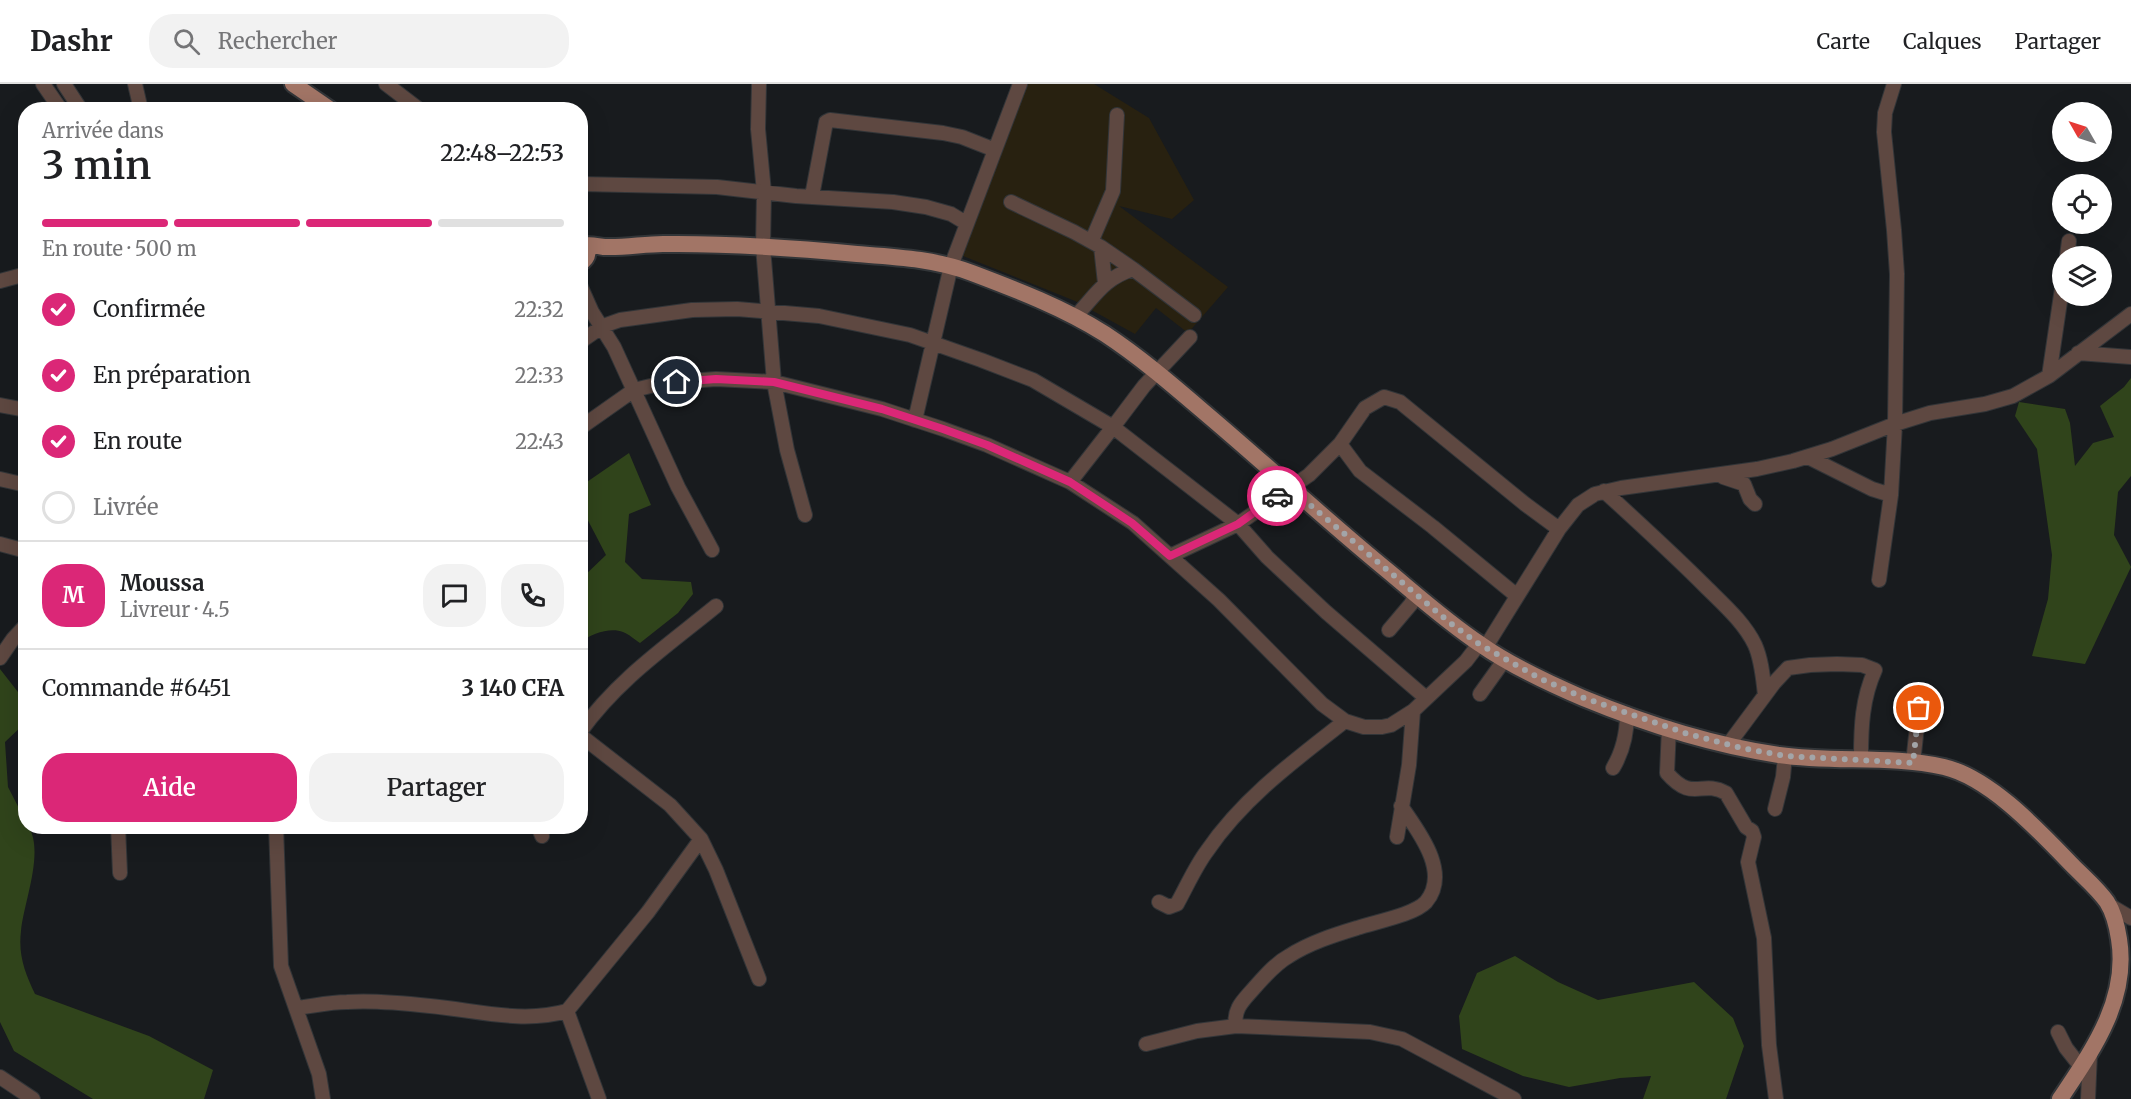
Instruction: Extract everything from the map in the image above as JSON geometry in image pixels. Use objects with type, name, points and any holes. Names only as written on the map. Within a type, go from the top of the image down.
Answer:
[{"type":"main road","points":[[293,84],[319,102]]},
{"type":"main road","points":[[588,250],[663,244],[763,247],[893,257],[951,266],[1038,299],[1102,333],[1158,371],[1290,488],[1416,594],[1482,646],[1539,678],[1627,714],[1728,745],[1785,756],[1861,758],[1913,763],[1944,767],[1965,774],[1991,791],[2038,829],[2109,905],[2116,923],[2121,950],[2120,978],[2112,1010],[2090,1053],[2060,1099]]},
{"type":"street","points":[[43,84],[55,102]]},
{"type":"street","points":[[64,84],[76,102]]},
{"type":"street","points":[[135,84],[139,102]]},
{"type":"street","points":[[386,84],[410,102]]},
{"type":"street","points":[[759,84],[758,129],[764,192],[763,247],[774,382],[787,450],[805,515]]},
{"type":"street","points":[[915,420],[951,266],[1020,84]]},
{"type":"street","points":[[1879,580],[1890,495],[1895,424],[1897,274],[1884,132],[1885,113],[1894,84]]},
{"type":"street","points":[[1105,283],[1096,244],[1113,191],[1117,115]]},
{"type":"street","points":[[812,196],[826,122],[830,120],[943,133],[962,137],[995,150]]},
{"type":"street","points":[[588,184],[717,187],[893,202],[951,214],[966,223]]},
{"type":"street","points":[[1011,202],[1096,244],[1194,315]]},
{"type":"street","points":[[2068,241],[2068,246]]},
{"type":"street","points":[[1075,317],[1105,283],[1114,276],[1133,269]]},
{"type":"street","points":[[0,281],[18,276]]},
{"type":"street","points":[[588,303],[603,326],[678,487],[712,550]]},
{"type":"street","points":[[2049,376],[2059,306]]},
{"type":"street","points":[[588,336],[603,326],[650,315],[692,310],[737,309],[768,312],[838,320],[910,335],[1032,380],[1113,427],[1238,524],[1300,589],[1426,698]]},
{"type":"street","points":[[588,422],[634,390],[663,383],[716,379],[774,382],[882,409],[987,445],[1070,482],[1132,523],[1244,625],[1307,690],[1345,721],[1364,727],[1382,727],[1391,725],[1413,711],[1482,646],[1559,529],[1586,498],[1604,491],[1757,469],[1808,457],[1930,413],[1985,404],[2013,396],[2049,376],[2131,314]]},
{"type":"street","points":[[1070,482],[1158,371],[1190,337]]},
{"type":"street","points":[[2078,353],[2131,357]]},
{"type":"street","points":[[1170,556],[1238,524],[1309,475],[1340,444],[1365,408],[1384,397],[1400,402],[1559,529]]},
{"type":"street","points":[[0,405],[18,408]]},
{"type":"street","points":[[1340,444],[1360,471],[1517,596]]},
{"type":"street","points":[[1808,457],[1890,495]]},
{"type":"street","points":[[1716,475],[1744,484],[1750,500],[1755,504]]},
{"type":"street","points":[[0,479],[18,483]]},
{"type":"street","points":[[1604,491],[1735,615],[1756,647],[1765,695]]},
{"type":"street","points":[[0,544],[18,550]]},
{"type":"street","points":[[1389,630],[1411,604],[1416,594]]},
{"type":"street","points":[[588,723],[612,694],[652,655],[716,606]]},
{"type":"street","points":[[0,658],[6,636]]},
{"type":"street","points":[[1480,694],[1505,659]]},
{"type":"street","points":[[1728,745],[1780,676],[1793,667],[1828,664],[1862,665],[1875,670],[1865,695],[1861,758]]},
{"type":"street","points":[[1913,763],[1919,708]]},
{"type":"street","points":[[1397,837],[1409,765],[1413,711]]},
{"type":"street","points":[[1613,768],[1621,755],[1625,741],[1627,714]]},
{"type":"street","points":[[1159,902],[1169,907],[1177,904],[1206,851],[1239,811],[1271,779],[1345,721]]},
{"type":"street","points":[[1669,728],[1666,772],[1678,785],[1686,789],[1720,790],[1726,793],[1754,837],[1748,862],[1764,938],[1769,1045],[1776,1099]]},
{"type":"street","points":[[588,739],[670,806],[701,839],[716,870],[759,979]]},
{"type":"street","points":[[1775,809],[1783,777],[1785,756]]},
{"type":"street","points":[[1236,1026],[1235,1016],[1238,1007],[1266,975],[1287,956],[1354,928],[1414,910],[1425,903],[1432,890],[1434,874],[1431,854],[1401,806]]},
{"type":"street","points":[[118,834],[120,873]]},
{"type":"street","points":[[276,834],[281,966],[319,1074],[323,1099]]},
{"type":"street","points":[[296,1008],[347,1002],[430,1006],[488,1014],[528,1016],[551,1016],[567,1011],[648,912],[701,839]]},
{"type":"street","points":[[2109,905],[2131,918]]},
{"type":"street","points":[[567,1011],[599,1099]]},
{"type":"street","points":[[1146,1044],[1197,1031],[1236,1026],[1370,1032],[1402,1039],[1508,1098]]},
{"type":"street","points":[[2058,1032],[2066,1048],[2081,1067]]},
{"type":"street","points":[[2088,1099],[2090,1053]]},
{"type":"street","points":[[0,1077],[33,1099]]},
{"type":"shaded area","points":[[1027,84],[1094,84],[1149,118],[1194,200],[1172,219],[1119,206],[1228,287],[1188,333],[1156,308],[1135,334],[1075,301],[963,256],[961,251],[976,210]]},
{"type":"green space","points":[[2131,378],[2131,476],[2118,492],[2114,535],[2131,567],[2085,664],[2032,656],[2048,599],[2052,555],[2037,449],[2015,416],[2019,402],[2065,409],[2070,423],[2075,466],[2093,443],[2114,437],[2100,406],[2124,387]]},
{"type":"green space","points":[[629,453],[651,505],[629,514],[625,562],[642,579],[691,582],[693,594],[678,613],[640,643],[625,633],[612,630],[588,637],[588,572],[606,555],[588,520],[588,481]]},
{"type":"green space","points":[[0,669],[18,692],[18,730],[5,742],[8,787],[18,806],[18,834],[32,834],[33,838],[34,864],[20,940],[23,964],[35,994],[149,1036],[213,1070],[204,1099],[93,1099],[14,1051],[0,1022]]},
{"type":"green space","points":[[1515,956],[1558,982],[1598,1000],[1694,982],[1733,1018],[1744,1046],[1726,1099],[1643,1099],[1651,1076],[1620,1078],[1569,1087],[1523,1076],[1462,1049],[1459,1016],[1477,973]]},
{"type":"way so far","points":[[1277,496],[1290,488],[1449,622],[1485,648],[1539,678],[1584,698],[1669,728],[1707,740],[1785,756],[1861,758],[1913,763],[1919,708]]},
{"type":"route","points":[[677,382],[716,379],[774,382],[882,409],[943,429],[987,445],[1070,482],[1132,523],[1170,556],[1238,524],[1277,496]]}]
